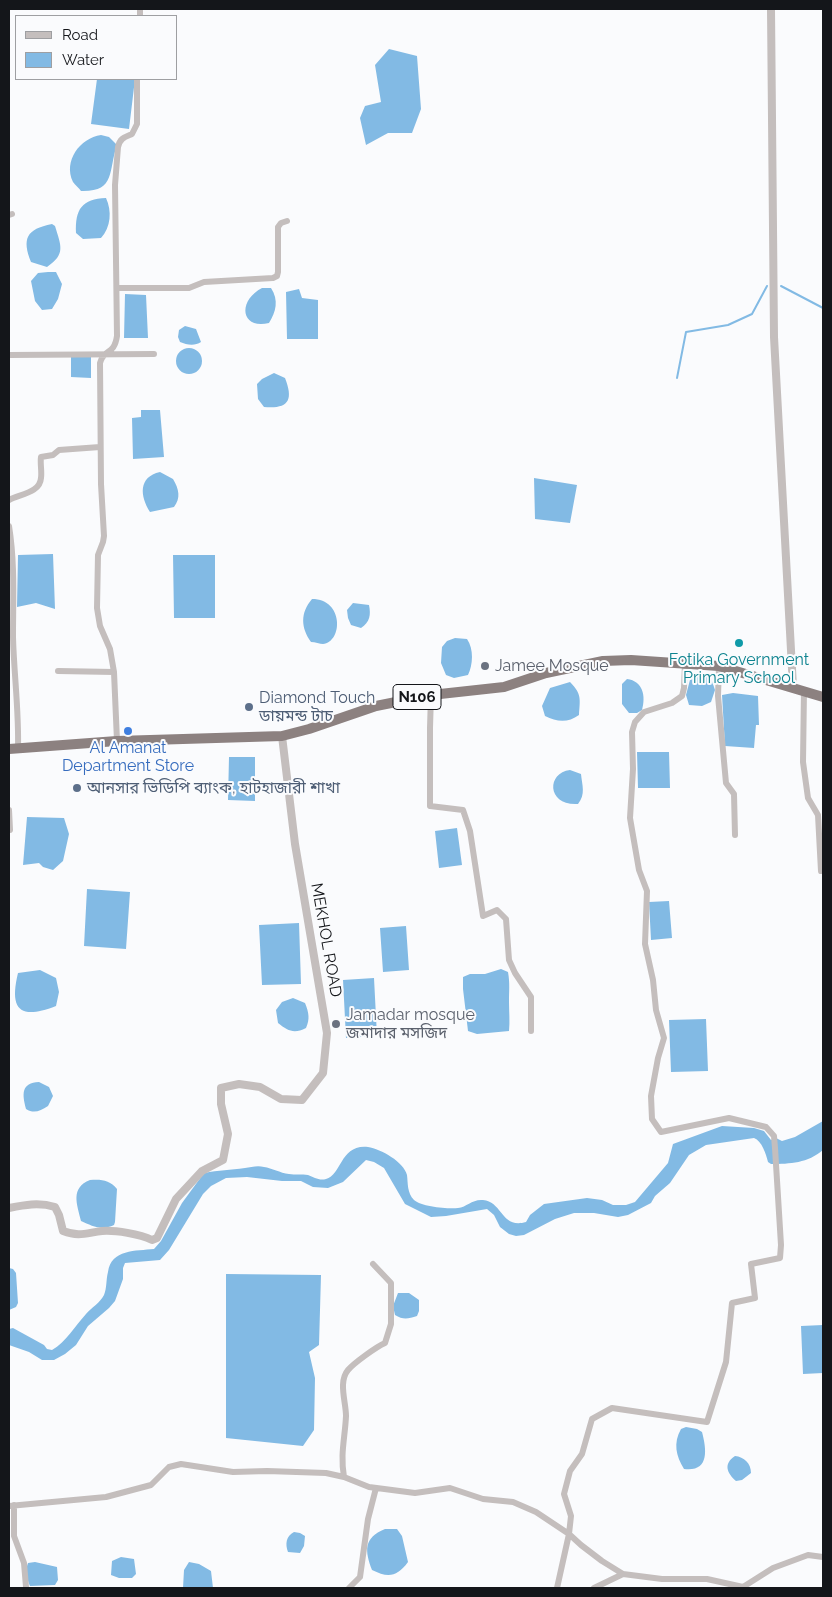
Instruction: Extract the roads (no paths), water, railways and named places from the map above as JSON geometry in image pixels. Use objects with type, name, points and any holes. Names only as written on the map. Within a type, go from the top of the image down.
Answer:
[{"type":"highway","name":"N106","points":[[13,749],[117,741],[282,736],[309,729],[376,706],[432,695],[504,687],[546,673],[603,661],[631,660],[719,666],[823,696]]},
{"type":"street","points":[[771,9],[774,337],[793,687]]},
{"type":"street","points":[[117,741],[114,672],[110,649],[100,626],[97,608],[98,555],[104,536],[100,447],[100,363],[102,357],[114,348],[116,342],[115,185],[118,147],[119,142],[123,138],[132,134],[137,124],[138,80]]},
{"type":"street","points":[[117,288],[189,288],[204,282],[273,278],[277,276],[278,272],[278,227],[281,223],[287,222]]},
{"type":"street","points":[[9,355],[154,354]]},
{"type":"street","points":[[9,500],[32,491],[40,485],[41,457],[53,455],[59,450],[100,447]]},
{"type":"street","points":[[9,526],[13,548],[14,647],[19,716],[13,749]]},
{"type":"street","points":[[557,1588],[571,1516],[564,1494],[570,1472],[582,1454],[592,1419],[612,1408],[706,1422],[726,1362],[732,1303],[755,1298],[751,1264],[780,1258],[781,1245],[774,1136],[766,1127],[729,1118],[661,1132],[652,1119],[651,1096],[664,1038],[656,1010],[653,980],[645,944],[647,891],[639,870],[630,818],[633,769],[632,732],[635,722],[644,712],[672,703],[682,696],[685,663]]},
{"type":"street","points":[[719,666],[718,696],[726,783],[734,794],[735,835]]},
{"type":"street","points":[[58,671],[114,672]]},
{"type":"street","points":[[804,690],[803,762],[808,798],[818,815],[821,871]]},
{"type":"street","points":[[432,695],[430,806],[463,810],[470,831],[483,916],[497,910],[506,919],[509,960],[531,997],[531,1031]]},
{"type":"street","name":"MEKHOL ROAD","points":[[9,1208],[31,1204],[47,1204],[55,1207],[59,1214],[63,1231],[73,1235],[102,1231],[145,1236],[152,1240],[157,1238],[176,1199],[202,1171],[223,1160],[228,1134],[221,1104],[221,1088],[238,1084],[260,1087],[281,1099],[302,1100],[322,1073],[327,1033],[295,844],[282,736]]},
{"type":"street","points":[[9,810],[10,830]]},
{"type":"street","points":[[344,1477],[342,1442],[346,1415],[343,1383],[347,1371],[375,1347],[385,1343],[391,1324],[391,1283],[373,1264]]},
{"type":"street","points":[[26,1587],[24,1563],[14,1536],[11,1505],[106,1497],[151,1485],[170,1466],[181,1464],[233,1472],[267,1470],[326,1473],[376,1488],[415,1493],[450,1488],[483,1499],[513,1502],[536,1512],[569,1534],[581,1546],[623,1574],[662,1579],[707,1579],[743,1587],[773,1568],[808,1555],[823,1557]]},
{"type":"street","points":[[349,1588],[360,1576],[368,1519],[376,1488]]},
{"type":"street","points":[[594,1588],[623,1574]]},
{"type":"water","points":[[389,49],[417,56],[421,109],[412,133],[388,133],[366,145],[360,118],[365,106],[381,102],[375,65]]},
{"type":"water","points":[[97,80],[135,80],[129,129],[91,124]]},
{"type":"water","points":[[101,135],[109,137],[117,145],[109,178],[100,188],[81,191],[73,182],[70,174],[72,159],[75,152],[86,141]]},
{"type":"water","points":[[106,198],[110,219],[107,229],[101,238],[83,239],[76,233],[79,212],[86,203]]},
{"type":"water","points":[[52,224],[55,226],[60,244],[57,258],[47,267],[31,262],[27,247],[28,236],[36,229]]},
{"type":"water","points":[[56,272],[62,284],[58,299],[52,309],[42,310],[35,301],[31,281],[38,273]]},
{"type":"water","points":[[262,288],[271,288],[276,306],[269,323],[260,324],[248,318],[246,307],[254,294]]},
{"type":"water","points":[[299,289],[302,298],[318,300],[318,339],[287,339],[286,292]]},
{"type":"water","points":[[125,294],[146,295],[148,338],[124,338]]},
{"type":"water","points":[[185,326],[196,329],[201,342],[191,345],[180,342],[178,337],[179,330]]},
{"type":"water","points":[[189,348],[198,352],[202,361],[198,370],[189,374],[180,370],[176,361],[180,352]]},
{"type":"water","points":[[71,356],[91,356],[91,378],[71,377]]},
{"type":"water","points":[[274,373],[285,378],[289,398],[284,405],[279,407],[264,407],[258,399],[257,384]]},
{"type":"water","points":[[141,410],[160,410],[164,457],[133,459],[132,418],[141,417]]},
{"type":"water","points":[[160,472],[173,479],[178,490],[178,500],[174,507],[150,512],[144,500],[143,488],[148,478]]},
{"type":"water","points":[[534,478],[577,485],[570,523],[535,519]]},
{"type":"water","points":[[53,554],[55,609],[36,603],[17,607],[18,555]]},
{"type":"water","points":[[173,555],[215,555],[215,618],[174,618]]},
{"type":"water","points":[[312,599],[322,601],[330,606],[335,613],[337,621],[337,629],[334,636],[330,641],[323,644],[311,642],[305,631],[303,620],[305,610]]},
{"type":"water","points":[[353,603],[369,605],[369,618],[361,628],[351,625],[348,618],[347,610]]},
{"type":"water","points":[[455,638],[467,639],[471,647],[472,657],[468,675],[454,678],[446,675],[441,663],[442,647],[447,641]]},
{"type":"water","points":[[703,673],[710,675],[715,690],[711,702],[702,706],[689,705],[686,695],[691,676]]},
{"type":"water","points":[[627,679],[637,683],[642,690],[644,700],[642,710],[637,713],[629,713],[622,704],[622,684]]},
{"type":"water","points":[[570,682],[577,690],[579,697],[579,715],[562,721],[545,716],[542,706],[550,688]]},
{"type":"water","points":[[733,693],[758,696],[759,725],[756,725],[754,748],[725,746],[722,695]]},
{"type":"water","points":[[637,752],[669,752],[670,788],[638,788]]},
{"type":"water","points":[[229,757],[255,757],[255,801],[228,800]]},
{"type":"water","points":[[570,770],[581,774],[583,793],[578,804],[560,800],[553,789],[557,777],[562,772]]},
{"type":"water","points":[[27,817],[64,818],[69,834],[63,861],[53,870],[43,867],[39,863],[23,865]]},
{"type":"water","points":[[457,828],[462,865],[439,868],[435,831]]},
{"type":"water","points":[[87,889],[130,892],[126,949],[84,946]]},
{"type":"water","points":[[669,901],[672,938],[651,940],[649,902]]},
{"type":"water","points":[[299,923],[301,984],[262,985],[259,925]]},
{"type":"water","points":[[406,926],[409,970],[383,972],[380,928]]},
{"type":"water","points":[[501,969],[508,972],[509,976],[509,1031],[477,1034],[468,1031],[463,977],[470,974],[485,974]]},
{"type":"water","points":[[40,970],[56,978],[59,992],[56,1006],[34,1012],[20,1009],[15,996],[18,973]]},
{"type":"water","points":[[374,978],[377,1036],[346,1038],[343,980]]},
{"type":"water","points":[[293,998],[305,1003],[308,1013],[306,1028],[298,1031],[288,1030],[278,1023],[276,1010],[282,1002]]},
{"type":"water","points":[[706,1019],[708,1071],[671,1072],[669,1020]]},
{"type":"water","points":[[39,1082],[49,1087],[53,1096],[45,1108],[29,1111],[26,1109],[24,1090],[29,1085]]},
{"type":"water","points":[[823,1121],[823,1150],[811,1158],[792,1163],[771,1164],[768,1162],[761,1145],[754,1138],[706,1145],[689,1155],[670,1183],[655,1196],[651,1203],[628,1215],[618,1217],[594,1213],[574,1213],[555,1219],[524,1235],[516,1236],[509,1234],[500,1227],[494,1215],[487,1209],[431,1217],[405,1204],[384,1168],[366,1160],[343,1182],[328,1188],[313,1187],[301,1181],[247,1177],[226,1178],[211,1186],[203,1194],[169,1250],[160,1260],[125,1263],[123,1279],[115,1301],[88,1326],[76,1345],[65,1354],[54,1360],[42,1360],[29,1352],[9,1345],[9,1329],[13,1328],[44,1345],[47,1349],[52,1350],[62,1343],[102,1298],[105,1292],[110,1264],[114,1259],[119,1255],[132,1251],[154,1249],[161,1241],[182,1203],[204,1173],[259,1166],[291,1174],[326,1179],[335,1172],[352,1150],[359,1147],[368,1147],[385,1153],[401,1165],[407,1175],[408,1188],[414,1200],[435,1207],[454,1208],[483,1200],[495,1205],[507,1219],[518,1223],[526,1222],[530,1215],[544,1204],[587,1198],[602,1200],[613,1205],[626,1205],[635,1202],[668,1163],[673,1144],[722,1126],[754,1128],[764,1131],[771,1140],[776,1138],[782,1141],[795,1137]]},
{"type":"water","points":[[90,1180],[105,1181],[117,1189],[115,1222],[110,1227],[101,1228],[81,1221],[76,1197],[77,1192],[84,1183]]},
{"type":"water","points":[[9,1268],[13,1269],[16,1273],[18,1303],[16,1307],[9,1310]]},
{"type":"water","points":[[226,1274],[321,1275],[319,1345],[309,1352],[315,1378],[314,1430],[303,1446],[226,1438]]},
{"type":"water","points":[[398,1293],[409,1293],[419,1300],[417,1316],[406,1319],[395,1315],[393,1306]]},
{"type":"water","points":[[823,1325],[823,1373],[803,1374],[801,1326]]},
{"type":"water","points":[[686,1427],[702,1432],[705,1446],[702,1464],[692,1469],[684,1469],[676,1449],[681,1429]]},
{"type":"water","points":[[735,1456],[746,1461],[750,1466],[751,1473],[742,1480],[736,1481],[730,1475],[728,1468],[729,1462]]},
{"type":"water","points":[[385,1529],[397,1529],[402,1536],[408,1562],[400,1571],[392,1575],[372,1570],[367,1551],[369,1541]]},
{"type":"water","points":[[294,1532],[305,1536],[304,1546],[300,1553],[288,1552],[287,1549],[286,1543],[288,1538]]},
{"type":"water","points":[[121,1557],[134,1559],[136,1574],[132,1578],[119,1578],[111,1575],[112,1561]]},
{"type":"water","points":[[35,1562],[57,1567],[58,1580],[55,1585],[30,1586],[27,1566],[28,1563]]},
{"type":"water","points":[[189,1562],[199,1564],[211,1571],[213,1588],[183,1588],[184,1570]]},
{"type":"waterway","points":[[677,378],[686,332],[728,325],[752,314],[767,286]]},
{"type":"waterway","points":[[781,286],[823,308]]},
{"type":"place","name":"Fotika Government Primary School","points":[[739,643]]},
{"type":"place","name":"Jamee Mosque","points":[[485,666]]},
{"type":"place","name":"Diamond Touch ডায়মন্ড টাচ","points":[[249,707]]},
{"type":"place","name":"Al Amanat Department Store","points":[[128,731]]},
{"type":"place","name":"আনসার ভিডিপি ব্যাংক, হাটহাজারী শাখা","points":[[77,788]]},
{"type":"place","name":"Jamadar mosque জমাদার মসজিদ","points":[[336,1024]]}]
